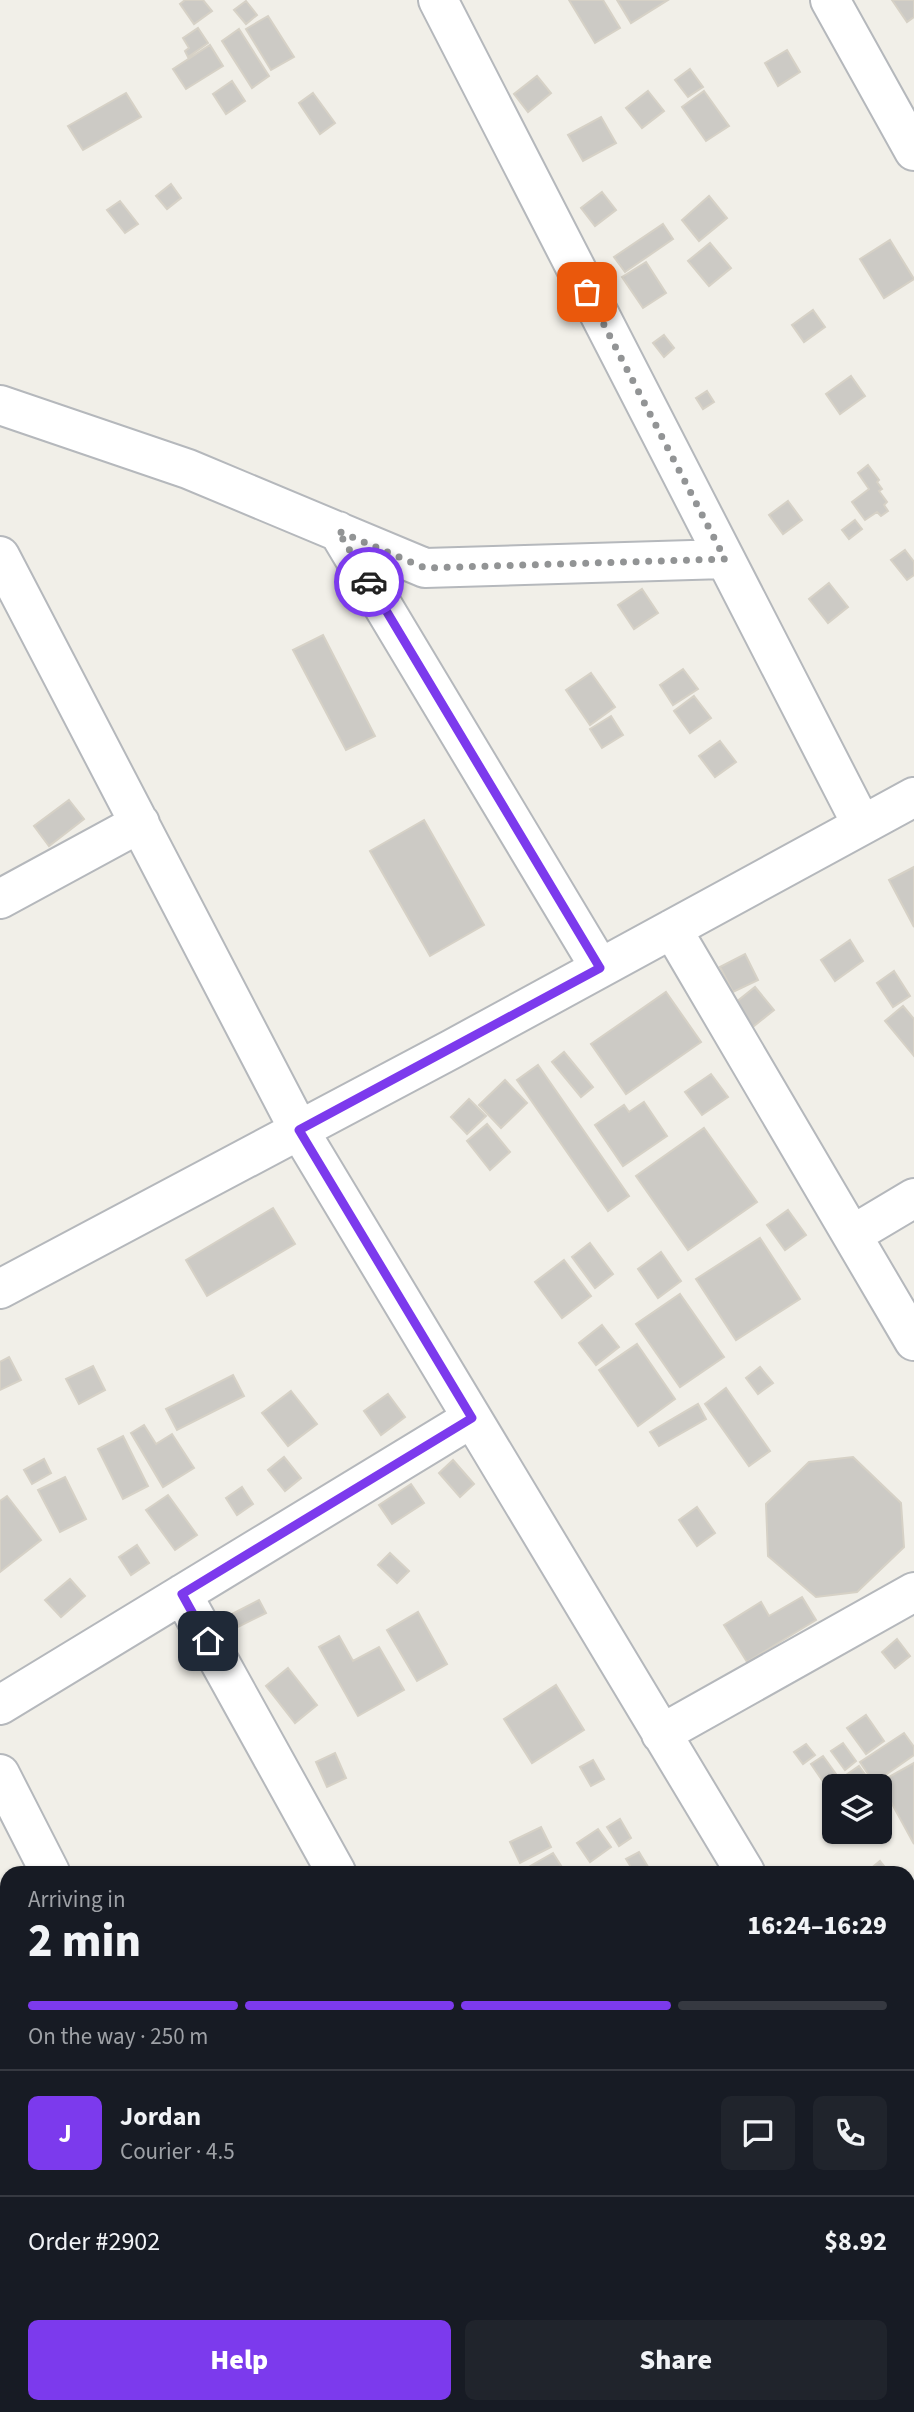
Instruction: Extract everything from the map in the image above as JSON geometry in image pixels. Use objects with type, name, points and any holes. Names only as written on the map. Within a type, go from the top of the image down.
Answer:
[{"type":"street","points":[[438,0],[862,825]]},
{"type":"street","points":[[830,0],[914,151]]},
{"type":"street","points":[[0,405],[188,469],[425,568],[725,559]]},
{"type":"street","points":[[338,531],[600,968]]},
{"type":"street","points":[[0,557],[299,1130],[741,1866]]},
{"type":"street","points":[[0,1289],[914,797]]},
{"type":"street","points":[[0,899],[139,823]]},
{"type":"street","points":[[672,929],[914,1341]]},
{"type":"street","points":[[852,1235],[914,1198]]},
{"type":"street","points":[[0,1705],[472,1418]]},
{"type":"street","points":[[662,1734],[914,1592]]},
{"type":"street","points":[[182,1594],[333,1866]]},
{"type":"street","points":[[0,1774],[47,1866]]},
{"type":"building","points":[[185,0],[203,0],[212,11],[194,24],[180,4]]},
{"type":"building","points":[[569,0],[603,0],[620,28],[595,43]]},
{"type":"building","points":[[617,0],[668,0],[631,23]]},
{"type":"building","points":[[892,0],[914,0],[914,17],[907,22]]},
{"type":"building","points":[[246,1],[257,15],[246,24],[234,10]]},
{"type":"building","points":[[268,16],[294,57],[271,70],[246,29]]},
{"type":"building","points":[[198,28],[208,43],[188,57],[185,51],[189,48],[183,38]]},
{"type":"building","points":[[239,29],[269,76],[252,88],[222,41]]},
{"type":"building","points":[[210,45],[223,66],[186,89],[173,69]]},
{"type":"building","points":[[787,50],[800,72],[778,86],[765,63]]},
{"type":"building","points":[[690,69],[703,87],[688,97],[675,80]]},
{"type":"building","points":[[537,76],[551,93],[528,112],[514,94]]},
{"type":"building","points":[[232,81],[245,101],[226,114],[213,94]]},
{"type":"building","points":[[648,91],[664,111],[642,128],[626,108]]},
{"type":"building","points":[[704,91],[729,126],[706,141],[682,107]]},
{"type":"building","points":[[126,93],[141,117],[83,150],[68,126]]},
{"type":"building","points":[[313,93],[335,123],[320,134],[299,103]]},
{"type":"building","points":[[601,117],[616,143],[583,161],[568,135]]},
{"type":"building","points":[[171,184],[181,198],[167,209],[156,196]]},
{"type":"building","points":[[602,192],[616,210],[595,226],[581,208]]},
{"type":"building","points":[[709,196],[727,218],[699,241],[682,220]]},
{"type":"building","points":[[120,201],[138,224],[125,233],[107,210]]},
{"type":"building","points":[[663,224],[673,239],[625,272],[614,257]]},
{"type":"building","points":[[890,240],[914,279],[884,298],[860,259]]},
{"type":"building","points":[[710,243],[731,268],[709,286],[688,261]]},
{"type":"building","points":[[646,262],[666,293],[643,308],[622,277]]},
{"type":"building","points":[[813,310],[825,327],[804,342],[792,325]]},
{"type":"building","points":[[664,335],[674,348],[664,357],[653,343]]},
{"type":"building","points":[[851,376],[865,396],[840,414],[826,394]]},
{"type":"building","points":[[707,391],[714,402],[703,409],[696,398]]},
{"type":"building","points":[[868,465],[879,480],[877,482],[882,489],[879,491],[887,502],[884,505],[888,511],[881,516],[877,512],[865,520],[852,502],[869,489],[858,473]]},
{"type":"building","points":[[788,501],[802,520],[783,534],[769,515]]},
{"type":"building","points":[[855,520],[862,529],[849,539],[842,530]]},
{"type":"building","points":[[905,550],[914,562],[914,575],[907,580],[891,560]]},
{"type":"building","points":[[829,583],[848,607],[828,623],[809,599]]},
{"type":"building","points":[[642,589],[658,613],[634,629],[618,605]]},
{"type":"building","points":[[323,635],[375,736],[346,750],[293,650]]},
{"type":"building","points":[[683,669],[698,689],[673,705],[660,685]]},
{"type":"building","points":[[591,673],[615,707],[590,725],[566,690]]},
{"type":"building","points":[[694,696],[711,718],[690,733],[674,711]]},
{"type":"building","points":[[611,716],[623,735],[602,748],[590,729]]},
{"type":"building","points":[[720,741],[736,762],[715,777],[699,756]]},
{"type":"building","points":[[69,800],[84,819],[49,846],[34,826]]},
{"type":"building","points":[[424,820],[484,925],[430,956],[370,851]]},
{"type":"building","points":[[914,867],[914,927],[889,880]]},
{"type":"building","points":[[850,940],[863,961],[835,981],[821,960]]},
{"type":"building","points":[[745,954],[758,980],[733,992],[720,967]]},
{"type":"building","points":[[894,971],[910,996],[893,1007],[877,983]]},
{"type":"building","points":[[755,987],[774,1010],[749,1030],[730,1007]]},
{"type":"building","points":[[666,992],[701,1042],[626,1094],[591,1044]]},
{"type":"building","points":[[903,1006],[914,1019],[914,1056],[885,1021]]},
{"type":"building","points":[[564,1052],[593,1087],[581,1097],[552,1062]]},
{"type":"building","points":[[538,1065],[629,1196],[608,1211],[517,1080]]},
{"type":"building","points":[[711,1074],[728,1097],[702,1115],[685,1092]]},
{"type":"building","points":[[505,1080],[527,1103],[501,1128],[479,1105]]},
{"type":"building","points":[[469,1099],[486,1116],[467,1134],[451,1117]]},
{"type":"building","points":[[644,1102],[667,1136],[623,1166],[595,1125],[624,1105],[629,1112]]},
{"type":"building","points":[[487,1124],[510,1152],[490,1170],[467,1141]]},
{"type":"building","points":[[704,1128],[757,1202],[688,1250],[636,1176]]},
{"type":"building","points":[[273,1208],[295,1244],[207,1296],[186,1260]]},
{"type":"building","points":[[788,1210],[806,1235],[785,1250],[767,1225]]},
{"type":"building","points":[[760,1238],[800,1299],[736,1340],[696,1279]]},
{"type":"building","points":[[590,1243],[613,1274],[595,1288],[572,1257]]},
{"type":"building","points":[[661,1252],[681,1281],[658,1298],[638,1269]]},
{"type":"building","points":[[564,1260],[591,1296],[562,1318],[535,1282]]},
{"type":"building","points":[[680,1294],[724,1357],[680,1387],[636,1324]]},
{"type":"building","points":[[602,1325],[619,1347],[596,1365],[579,1343]]},
{"type":"building","points":[[637,1344],[675,1399],[638,1426],[599,1370]]},
{"type":"building","points":[[9,1357],[21,1380],[0,1390],[0,1362]]},
{"type":"building","points":[[93,1366],[105,1390],[79,1404],[66,1379]]},
{"type":"building","points":[[760,1367],[773,1383],[758,1394],[746,1378]]},
{"type":"building","points":[[233,1375],[244,1396],[177,1430],[166,1409]]},
{"type":"building","points":[[726,1388],[770,1451],[749,1466],[705,1404]]},
{"type":"building","points":[[291,1391],[317,1424],[288,1446],[262,1413]]},
{"type":"building","points":[[388,1394],[405,1417],[381,1435],[364,1411]]},
{"type":"building","points":[[698,1404],[706,1419],[659,1446],[650,1432]]},
{"type":"building","points":[[144,1425],[156,1444],[172,1434],[194,1468],[163,1487],[131,1433]]},
{"type":"building","points":[[123,1436],[148,1486],[123,1499],[98,1449]]},
{"type":"building","points":[[284,1457],[301,1478],[285,1491],[268,1470]]},
{"type":"building","points":[[853,1457],[901,1503],[904,1547],[857,1592],[816,1597],[768,1556],[766,1504],[809,1462]]},
{"type":"building","points":[[44,1459],[51,1473],[32,1484],[24,1470]]},
{"type":"building","points":[[453,1460],[474,1484],[460,1497],[439,1473]]},
{"type":"building","points":[[65,1477],[86,1519],[60,1532],[38,1490]]},
{"type":"building","points":[[411,1484],[424,1503],[392,1524],[379,1505]]},
{"type":"building","points":[[242,1487],[253,1504],[237,1515],[226,1498]]},
{"type":"building","points":[[168,1495],[197,1535],[175,1550],[146,1510]]},
{"type":"building","points":[[7,1496],[41,1540],[0,1572],[0,1501]]},
{"type":"building","points":[[697,1507],[715,1533],[697,1546],[679,1520]]},
{"type":"building","points":[[137,1545],[149,1563],[131,1575],[119,1557]]},
{"type":"building","points":[[390,1553],[409,1571],[397,1583],[378,1565]]},
{"type":"building","points":[[70,1579],[85,1596],[61,1617],[45,1600]]},
{"type":"building","points":[[802,1597],[816,1620],[747,1662],[724,1625],[761,1602],[769,1616]]},
{"type":"building","points":[[259,1600],[266,1613],[238,1627],[232,1614]]},
{"type":"building","points":[[418,1612],[447,1664],[417,1681],[387,1630]]},
{"type":"building","points":[[339,1636],[353,1661],[379,1647],[404,1690],[358,1716],[319,1647]]},
{"type":"building","points":[[897,1639],[910,1656],[895,1668],[882,1652]]},
{"type":"building","points":[[288,1668],[317,1705],[295,1723],[266,1686]]},
{"type":"building","points":[[556,1685],[584,1730],[532,1763],[504,1719]]},
{"type":"building","points":[[866,1715],[884,1741],[866,1754],[847,1728]]},
{"type":"building","points":[[904,1733],[914,1747],[914,1755],[887,1774],[868,1774],[860,1762]]},
{"type":"building","points":[[843,1743],[856,1761],[845,1770],[831,1751]]},
{"type":"building","points":[[806,1744],[815,1755],[803,1764],[794,1752]]},
{"type":"building","points":[[335,1753],[346,1778],[327,1787],[316,1762]]},
{"type":"building","points":[[823,1756],[836,1774],[822,1774],[822,1780],[811,1764]]},
{"type":"building","points":[[593,1760],[604,1779],[591,1786],[580,1767]]},
{"type":"building","points":[[914,1763],[914,1844],[892,1804],[892,1775]]},
{"type":"building","points":[[859,1766],[865,1774],[848,1774]]},
{"type":"building","points":[[620,1819],[631,1838],[619,1846],[607,1827]]},
{"type":"building","points":[[541,1827],[551,1847],[520,1863],[510,1842]]},
{"type":"building","points":[[598,1829],[611,1847],[590,1862],[577,1843]]},
{"type":"building","points":[[639,1852],[648,1866],[630,1866],[626,1859]]},
{"type":"building","points":[[553,1853],[561,1866],[530,1866]]},
{"type":"way so far","points":[[369,582],[338,531],[425,568],[725,559],[587,292]]},
{"type":"route","points":[[208,1641],[182,1594],[472,1418],[299,1130],[600,968],[369,582]]}]
